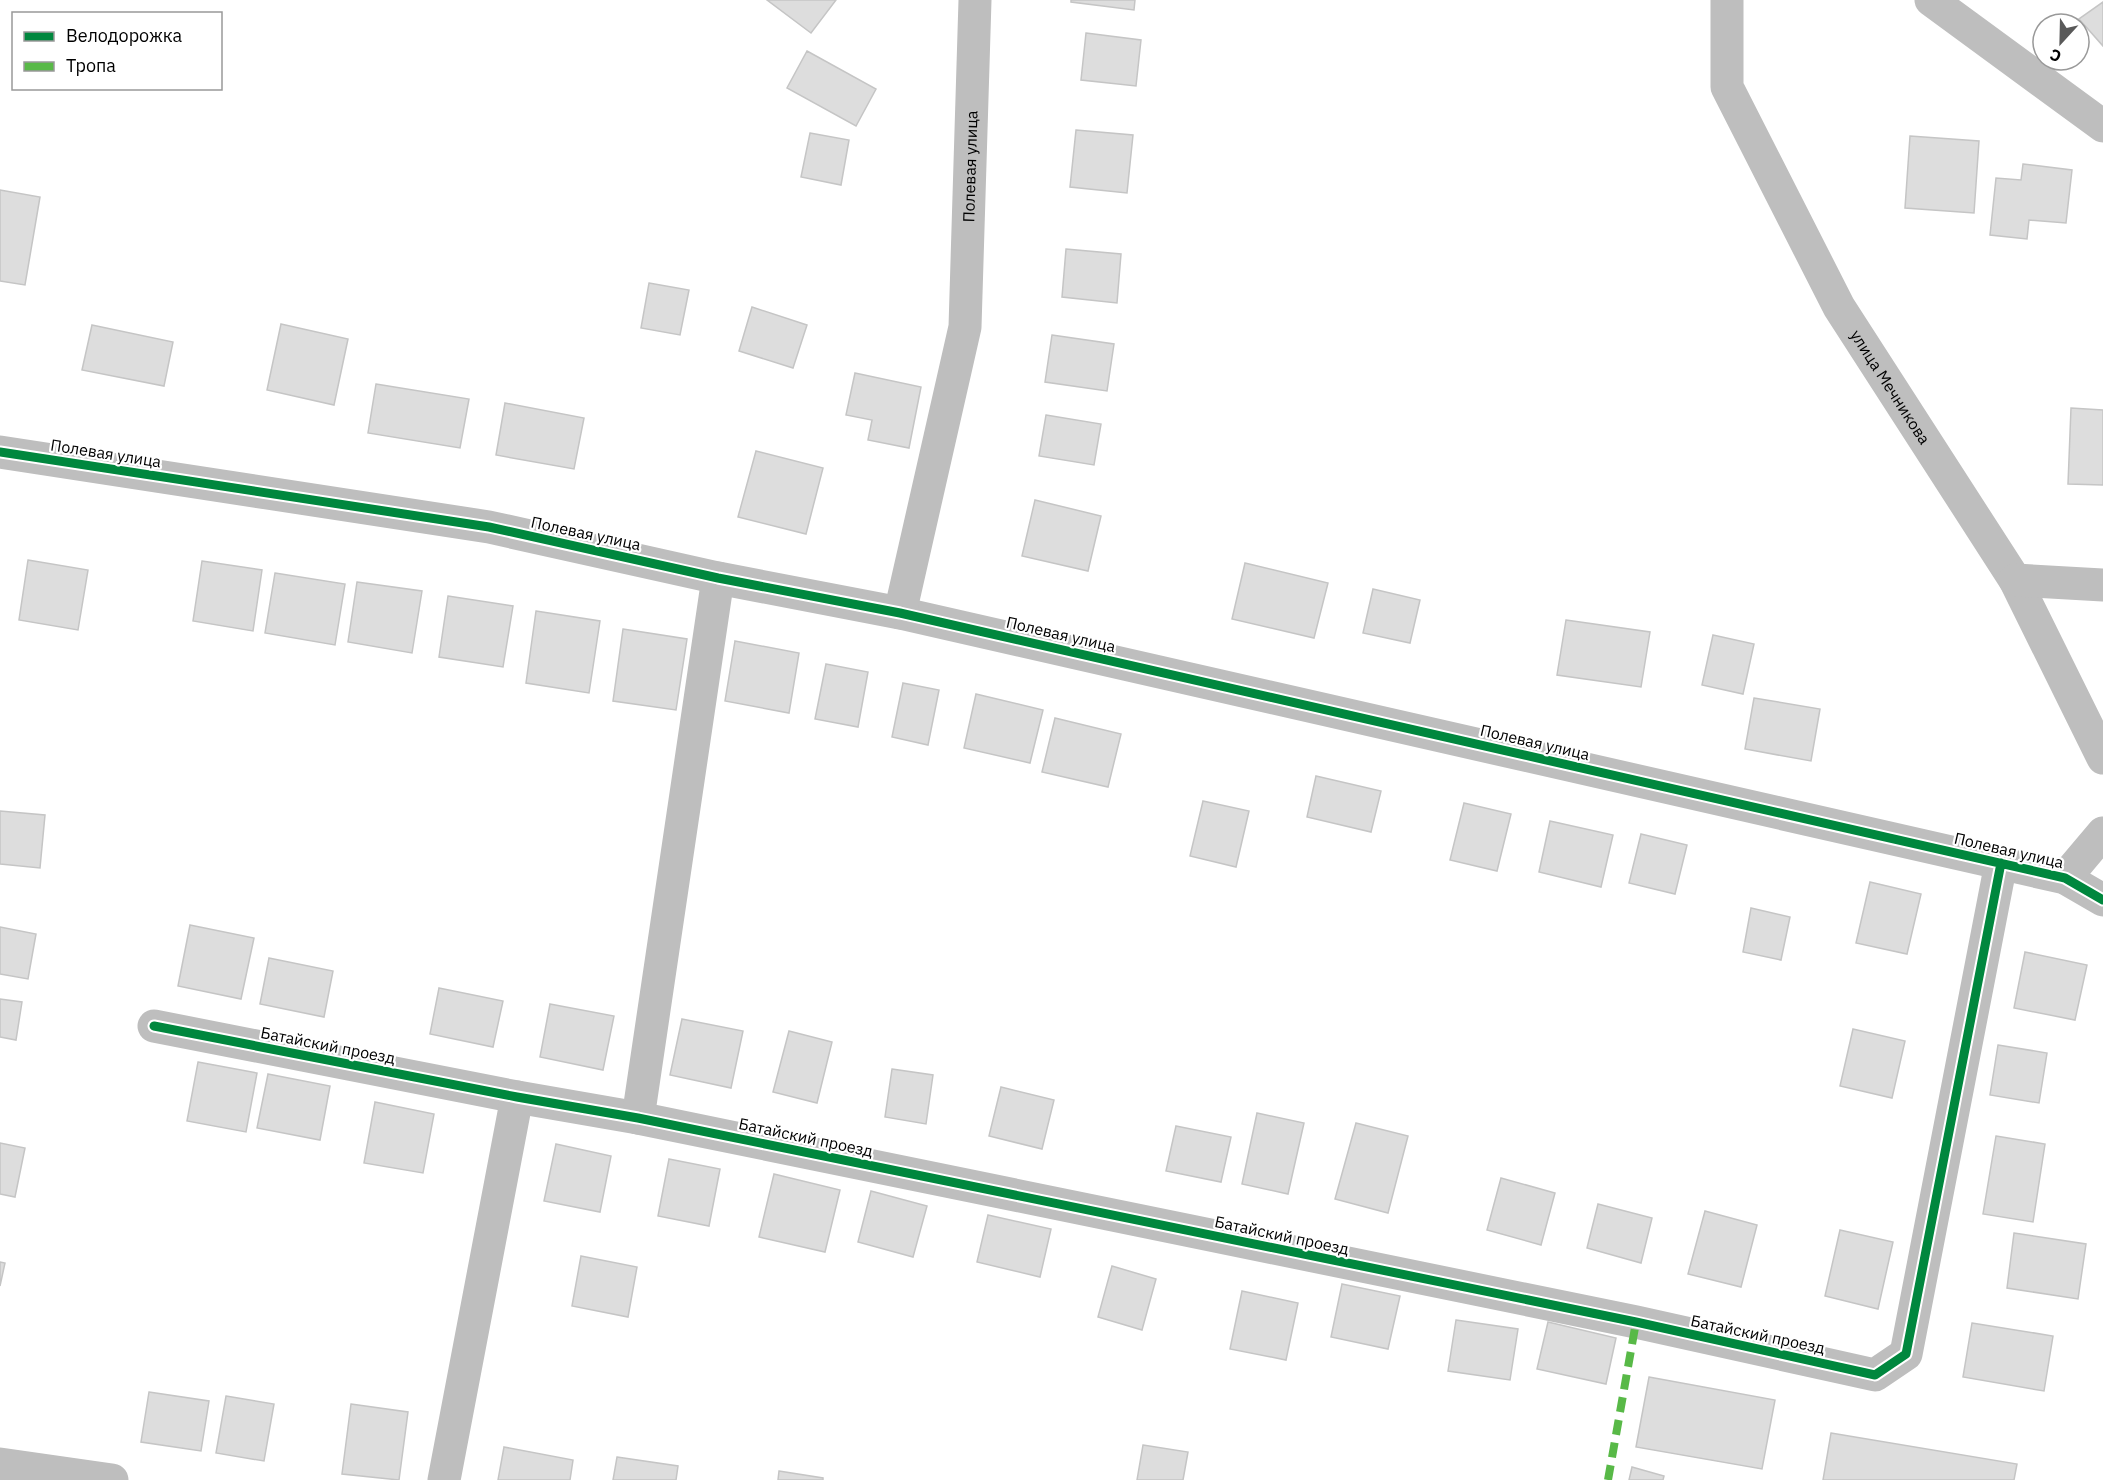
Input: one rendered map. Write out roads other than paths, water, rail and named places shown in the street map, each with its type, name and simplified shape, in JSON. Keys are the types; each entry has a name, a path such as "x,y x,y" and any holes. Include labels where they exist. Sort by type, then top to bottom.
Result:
{"street":[{"name":"Полевая улица","path":"900,613 965,327 975,0"},
{"name":"улица Мечникова","path":"1727,0 1727,87 1839,307 2015,580 2103,758"},
{"path":"1931,0 2103,126"},
{"name":"Полевая улица","path":"0,452 489,527 718,578 900,613 2066,878 2103,900"},
{"path":"638,1118 718,578"},
{"path":"2015,580 2103,585"},
{"path":"2066,878 2103,833"},
{"name":"Батайский проезд","path":"154,1026 517,1097 638,1118 1636,1322 1875,1375 1906,1354 2001,863"},
{"path":"444,1480 517,1097"},
{"path":"0,1464 112,1480"}]}
